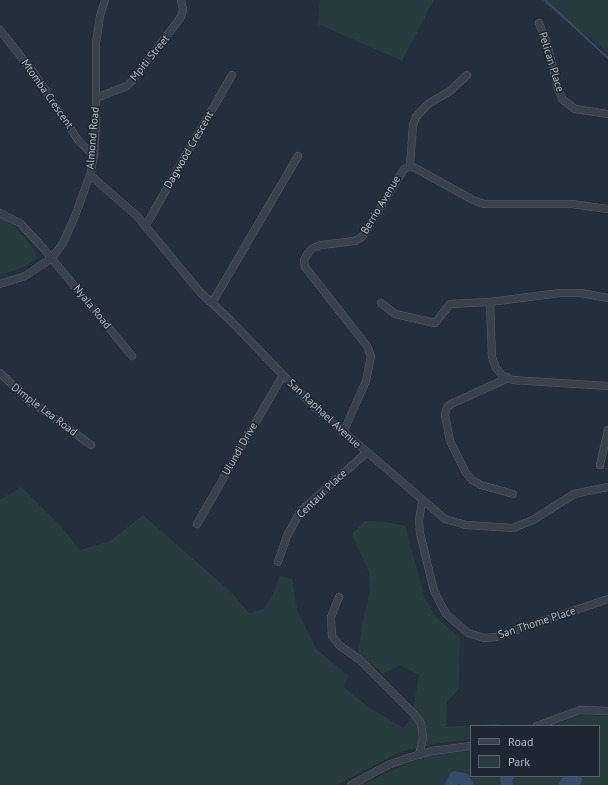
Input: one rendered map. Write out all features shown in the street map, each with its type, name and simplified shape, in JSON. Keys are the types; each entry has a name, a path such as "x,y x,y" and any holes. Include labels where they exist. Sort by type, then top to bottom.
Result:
{"street":[{"name":"Almond Road","path":"0,284 25,276 52,258 62,243 75,216 90,175 94,156 96,43 100,16 106,0"},
{"name":"Mpiti Street","path":"96,98 127,86 132,81 181,17 183,10 181,0"},
{"name":"Pelican Place","path":"539,23 547,42 558,89 563,100 575,109 608,114"},
{"name":"Mtomba Crescent","path":"0,30 34,73 78,140 94,156"},
{"path":"410,166 413,125 416,117 428,104 450,91 467,75"},
{"name":"Dagwood Crescent","path":"146,225 232,76"},
{"path":"212,303 298,156"},
{"name":"Berrio Avenue","path":"343,433 366,381 371,356 367,346 305,267 304,260 308,253 321,245 355,241 363,236 401,172 410,166 484,204 572,204 608,209"},
{"name":"San Raphael Avenue","path":"90,175 121,200 146,225 200,292 311,404 438,515 455,523 466,526 513,528 533,520 574,494 608,487"},
{"name":"Nyala Road","path":"0,213 20,223 52,258 132,356"},
{"path":"381,303 395,314 435,323 450,304 490,302 560,293 581,293 608,298"},
{"path":"490,302 492,357 496,368 502,376 532,382 608,386"},
{"name":"Dimple Lea Road","path":"0,373 25,397 91,445"},
{"name":"Ulundi Drive","path":"197,524 283,375"},
{"path":"508,378 451,404 447,407 445,415 450,441 466,473 472,480 481,485 513,494"},
{"path":"600,465 608,430"},
{"name":"Centaur Place","path":"278,562 287,536 300,512 366,453"},
{"name":"San Thome Place","path":"422,502 419,520 420,533 434,591 446,614 468,633 484,638 496,636 608,599"},
{"path":"338,596 331,617 332,636 339,645 360,660 414,714 421,723 424,738 419,755"},
{"path":"541,725 580,710 608,711"},
{"path":"351,785 388,765 443,749 470,746"}],"green space":[{"path":"320,0 434,0 402,61 318,24"},
{"path":"540,0 608,0 608,52"},
{"path":"0,217 10,221 29,243 35,253 36,258 24,267 0,275"},
{"path":"21,487 61,526 80,550 110,541 143,515 231,592 249,613 264,609 276,588 279,576 292,579 297,610 317,650 348,675 344,687 367,706 403,728 411,718 419,675 400,665 383,674 358,653 362,624 370,592 369,572 352,534 365,521 386,522 405,526 425,598 436,617 460,638 459,689 447,702 446,727 470,726 470,739 427,745 400,752 337,785 0,785 0,500"},
{"path":"582,715 608,716 608,785 360,785 413,761 437,754 470,751 470,777 600,777 600,725 556,725"},
{"path":"496,724 500,725 479,725"}],"waterway":[{"path":"545,0 608,58"},
{"path":"451,785 455,777 464,779 468,785"},
{"path":"507,777 507,785"},
{"path":"565,785 567,781 576,780 574,777"}]}
